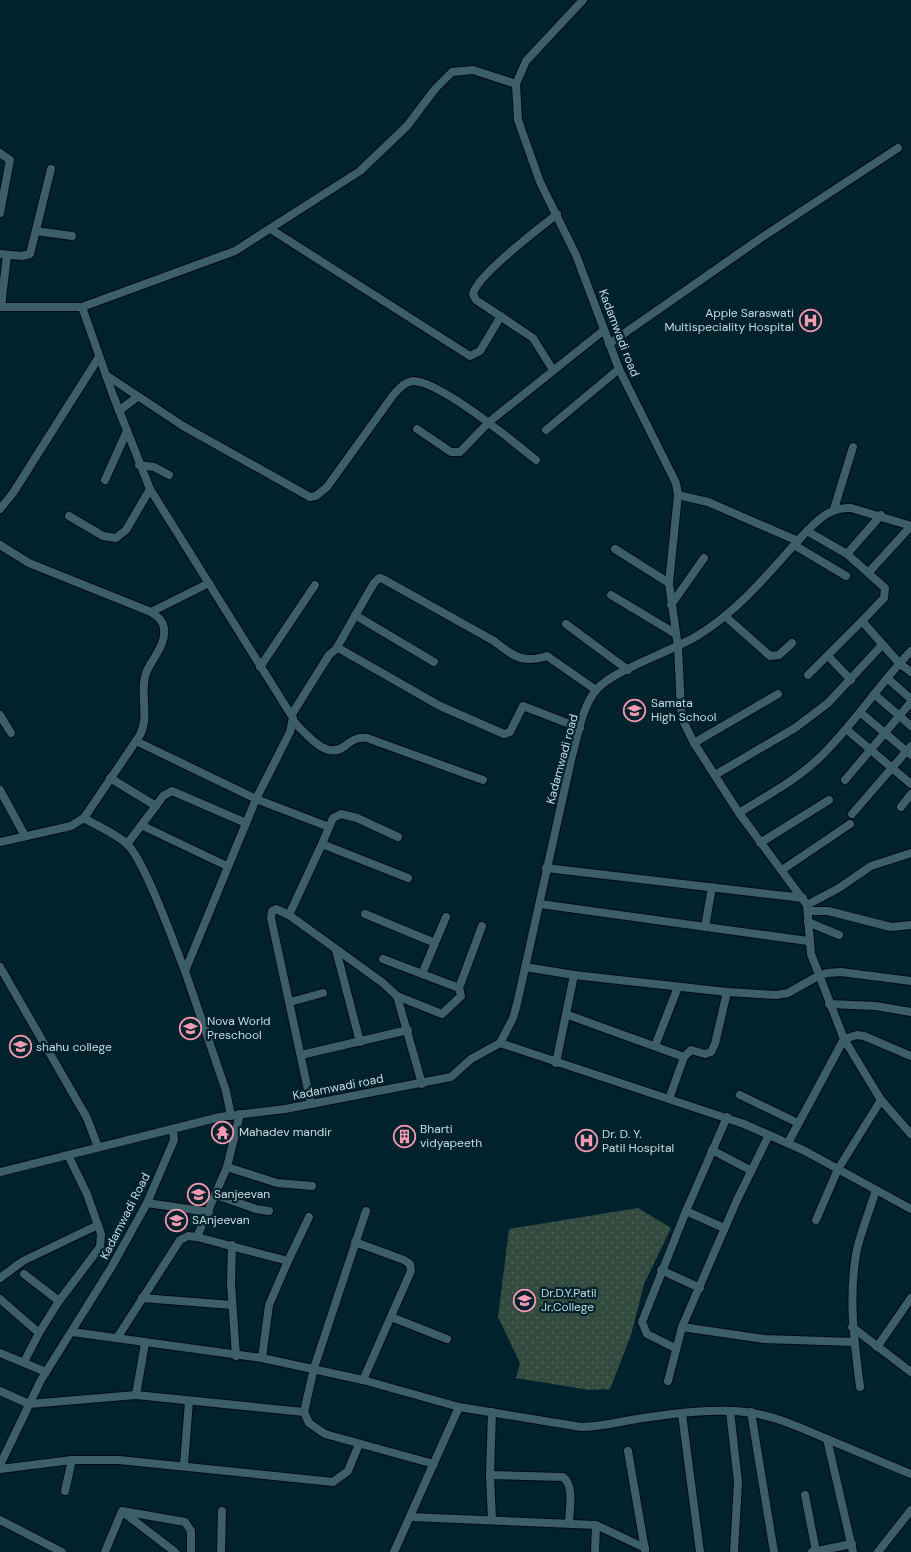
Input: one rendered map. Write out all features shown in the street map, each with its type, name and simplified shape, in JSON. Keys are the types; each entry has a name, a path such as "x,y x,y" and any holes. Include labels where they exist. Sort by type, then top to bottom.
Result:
{"street":[{"name":"Kadamwadi road","path":"583,0 526,61 516,84 518,120 540,182 576,255 619,370 676,483 678,495 669,583 678,647 681,709 684,723 694,743 739,813 806,905"},
{"path":"51,169 30,254 22,256 4,254 1,307 82,307 236,252 360,171 407,126 435,90 452,72 473,70 516,84"},
{"path":"609,344 761,238 898,148"},
{"path":"0,153 10,160 0,213"},
{"path":"553,370 533,338 476,300 473,291 495,266 557,214"},
{"path":"272,230 470,356 475,355 485,345 501,316"},
{"path":"36,231 72,236"},
{"path":"82,307 98,357 150,489 293,718 322,748 329,751 341,749 355,739 367,738 483,780"},
{"path":"417,429 457,453 489,422 604,330"},
{"path":"0,509 13,492 98,357"},
{"path":"546,430 619,370"},
{"path":"106,375 137,397 224,450 310,497 316,496 327,487 394,394 402,385 410,381 428,384 489,422 536,460"},
{"path":"119,411 137,397"},
{"path":"105,480 126,431"},
{"path":"184,971 227,866 293,718 329,655 336,649 378,578 383,579 494,641 509,653 524,660 547,656 596,690 604,682 678,647 725,616 753,591 796,543 834,509 853,447"},
{"path":"139,465 154,467 169,475"},
{"path":"69,516 103,536 116,538 126,530 150,489"},
{"path":"678,495 722,507 796,543 846,576"},
{"path":"834,509 852,508 881,515 911,526 869,572"},
{"path":"847,554 881,515"},
{"path":"808,531 847,554 869,572 886,592 881,602 808,675"},
{"path":"0,545 29,563 151,612 163,624 164,638 146,674 144,686 145,726 84,818 71,826 0,842"},
{"path":"615,549 669,583"},
{"path":"671,605 704,558"},
{"path":"151,612 210,583"},
{"path":"260,667 315,585"},
{"path":"611,595 676,634"},
{"path":"355,615 434,662"},
{"path":"725,616 746,637 770,656 779,655 792,643"},
{"path":"862,621 899,663 911,672"},
{"path":"566,624 628,670"},
{"path":"715,775 795,728 828,702 851,680 882,645"},
{"path":"336,649 343,650 440,706 504,734 510,732 523,706 580,728"},
{"path":"739,813 803,772 861,713 874,694 911,650"},
{"path":"828,656 851,680"},
{"path":"846,780 911,700 887,678"},
{"name":"Kadamwadi road","path":"174,1130 240,1114 311,1104 451,1077 471,1058 500,1043 513,1018 540,904 546,868 580,728 596,690"},
{"path":"694,743 778,694"},
{"path":"874,694 911,726"},
{"path":"852,814 909,751 861,713"},
{"path":"0,715 11,733"},
{"path":"846,729 911,784"},
{"path":"136,741 256,799 329,828"},
{"path":"110,778 156,806"},
{"path":"0,790 25,836"},
{"path":"127,844 163,796 172,791 246,823"},
{"path":"901,807 911,794"},
{"path":"760,843 829,800"},
{"path":"289,915 333,818 341,814 357,818 398,837"},
{"path":"84,818 127,844 143,871 184,971 226,1091 231,1116"},
{"path":"782,870 850,824"},
{"path":"142,826 227,866"},
{"path":"322,844 408,878"},
{"path":"806,905 839,888 866,869 911,853"},
{"path":"546,868 712,887 806,905 892,927 911,925"},
{"path":"705,927 712,887"},
{"path":"540,904 808,941"},
{"path":"806,905 808,941 818,976 844,1039 881,1100 911,1134"},
{"path":"311,1104 270,914 276,909 289,915 384,983 397,996 442,1014 461,996 459,988 482,926"},
{"path":"365,914 435,943"},
{"path":"422,974 446,918"},
{"path":"808,922 840,935"},
{"path":"336,950 360,1042"},
{"path":"383,959 459,988"},
{"path":"525,967 574,975 678,987 776,995 788,993 818,976 841,972 911,981"},
{"path":"0,968 87,1118 98,1147"},
{"path":"556,1063 568,1015 574,975"},
{"path":"655,1046 678,987"},
{"path":"669,1099 684,1057 691,1050 704,1054 711,1052 726,992"},
{"path":"290,1002 323,993"},
{"path":"397,996 422,1084"},
{"path":"829,1004 876,1006 911,1012"},
{"path":"568,1015 684,1057"},
{"path":"301,1055 408,1030"},
{"path":"788,1143 844,1039 857,1035 864,1036 911,1056"},
{"path":"500,1043 556,1063 727,1117 788,1143 911,1209"},
{"path":"740,1095 798,1123"},
{"path":"816,1220 838,1169 881,1100"},
{"path":"197,1236 227,1167 240,1114"},
{"path":"675,1348 652,1337 643,1328 644,1314 727,1117"},
{"path":"0,1172 174,1130"},
{"name":"Kadamwadi Road","path":"0,1465 46,1372 72,1332 147,1203 174,1140 174,1130"},
{"path":"668,1381 675,1348 682,1327 724,1228 768,1135"},
{"path":"712,1150 750,1170"},
{"path":"24,1362 59,1301 98,1252 101,1234 87,1194 68,1155"},
{"path":"227,1167 276,1183 312,1186"},
{"path":"860,1387 852,1327 853,1281 858,1248 876,1190"},
{"path":"216,1195 256,1209 270,1211"},
{"path":"147,1203 209,1212"},
{"path":"366,1211 314,1368 304,1412 309,1423 316,1430 359,1444 434,1464"},
{"path":"686,1211 724,1228"},
{"path":"262,1358 269,1305 309,1217"},
{"path":"0,1278 23,1261 98,1225"},
{"path":"117,1338 180,1240 188,1236 197,1236 288,1261"},
{"path":"355,1242 410,1264 411,1272 363,1380"},
{"path":"232,1245 232,1305 236,1356"},
{"path":"661,1270 700,1288"},
{"path":"24,1274 59,1301"},
{"path":"142,1298 232,1305"},
{"path":"877,1346 911,1298"},
{"path":"0,1299 39,1334"},
{"path":"391,1318 447,1339"},
{"path":"682,1327 764,1339 854,1342"},
{"path":"852,1327 911,1372"},
{"path":"72,1332 236,1356 262,1358 363,1380 459,1407 581,1427 600,1427 638,1419 682,1414 730,1411 751,1412 795,1425 911,1474"},
{"path":"136,1395 144,1343"},
{"path":"0,1353 46,1372"},
{"path":"0,1391 29,1404 136,1395 304,1412"},
{"path":"184,1465 189,1401"},
{"path":"394,1552 459,1407"},
{"path":"730,1411 738,1482 734,1552"},
{"path":"492,1412 490,1475 492,1520"},
{"path":"751,1412 774,1552"},
{"path":"682,1414 700,1552"},
{"path":"804,1496 814,1552 852,1548 827,1440"},
{"path":"0,1469 72,1460 119,1460 184,1465 333,1482 348,1471 359,1444"},
{"path":"628,1451 645,1550"},
{"path":"65,1490 72,1460"},
{"path":"490,1475 563,1477 568,1480 570,1490 569,1524"},
{"path":"878,1552 911,1510"},
{"path":"105,1552 122,1511"},
{"path":"122,1511 175,1552"},
{"path":"122,1511 185,1522 191,1531 191,1552"},
{"path":"221,1552 222,1511"},
{"path":"411,1517 596,1525 645,1550"},
{"path":"0,1520 62,1552"},
{"path":"595,1552 596,1525"}],"green space":[{"name":"Dr.D.Y.Patil Jr.College","path":"638,1208 671,1228 644,1284 631,1335 610,1389 589,1390 516,1378 520,1363 498,1317 509,1229"}],"place":[{"name":"Apple Saraswati Multispeciality Hospital","path":"810,320"},
{"name":"Samata High School","path":"635,710"},
{"name":"Nova World Preschool","path":"191,1028"},
{"name":"shahu college","path":"20,1047"},
{"name":"Mahadev mandir","path":"223,1132"},
{"name":"Bharti vidyapeeth","path":"404,1136"},
{"name":"Dr. D. Y. Patil Hospital","path":"586,1141"},
{"name":"Sanjeevan","path":"198,1194"},
{"name":"SAnjeevan","path":"176,1220"},
{"name":"Dr.D.Y.Patil Jr.College","path":"525,1300"}]}
